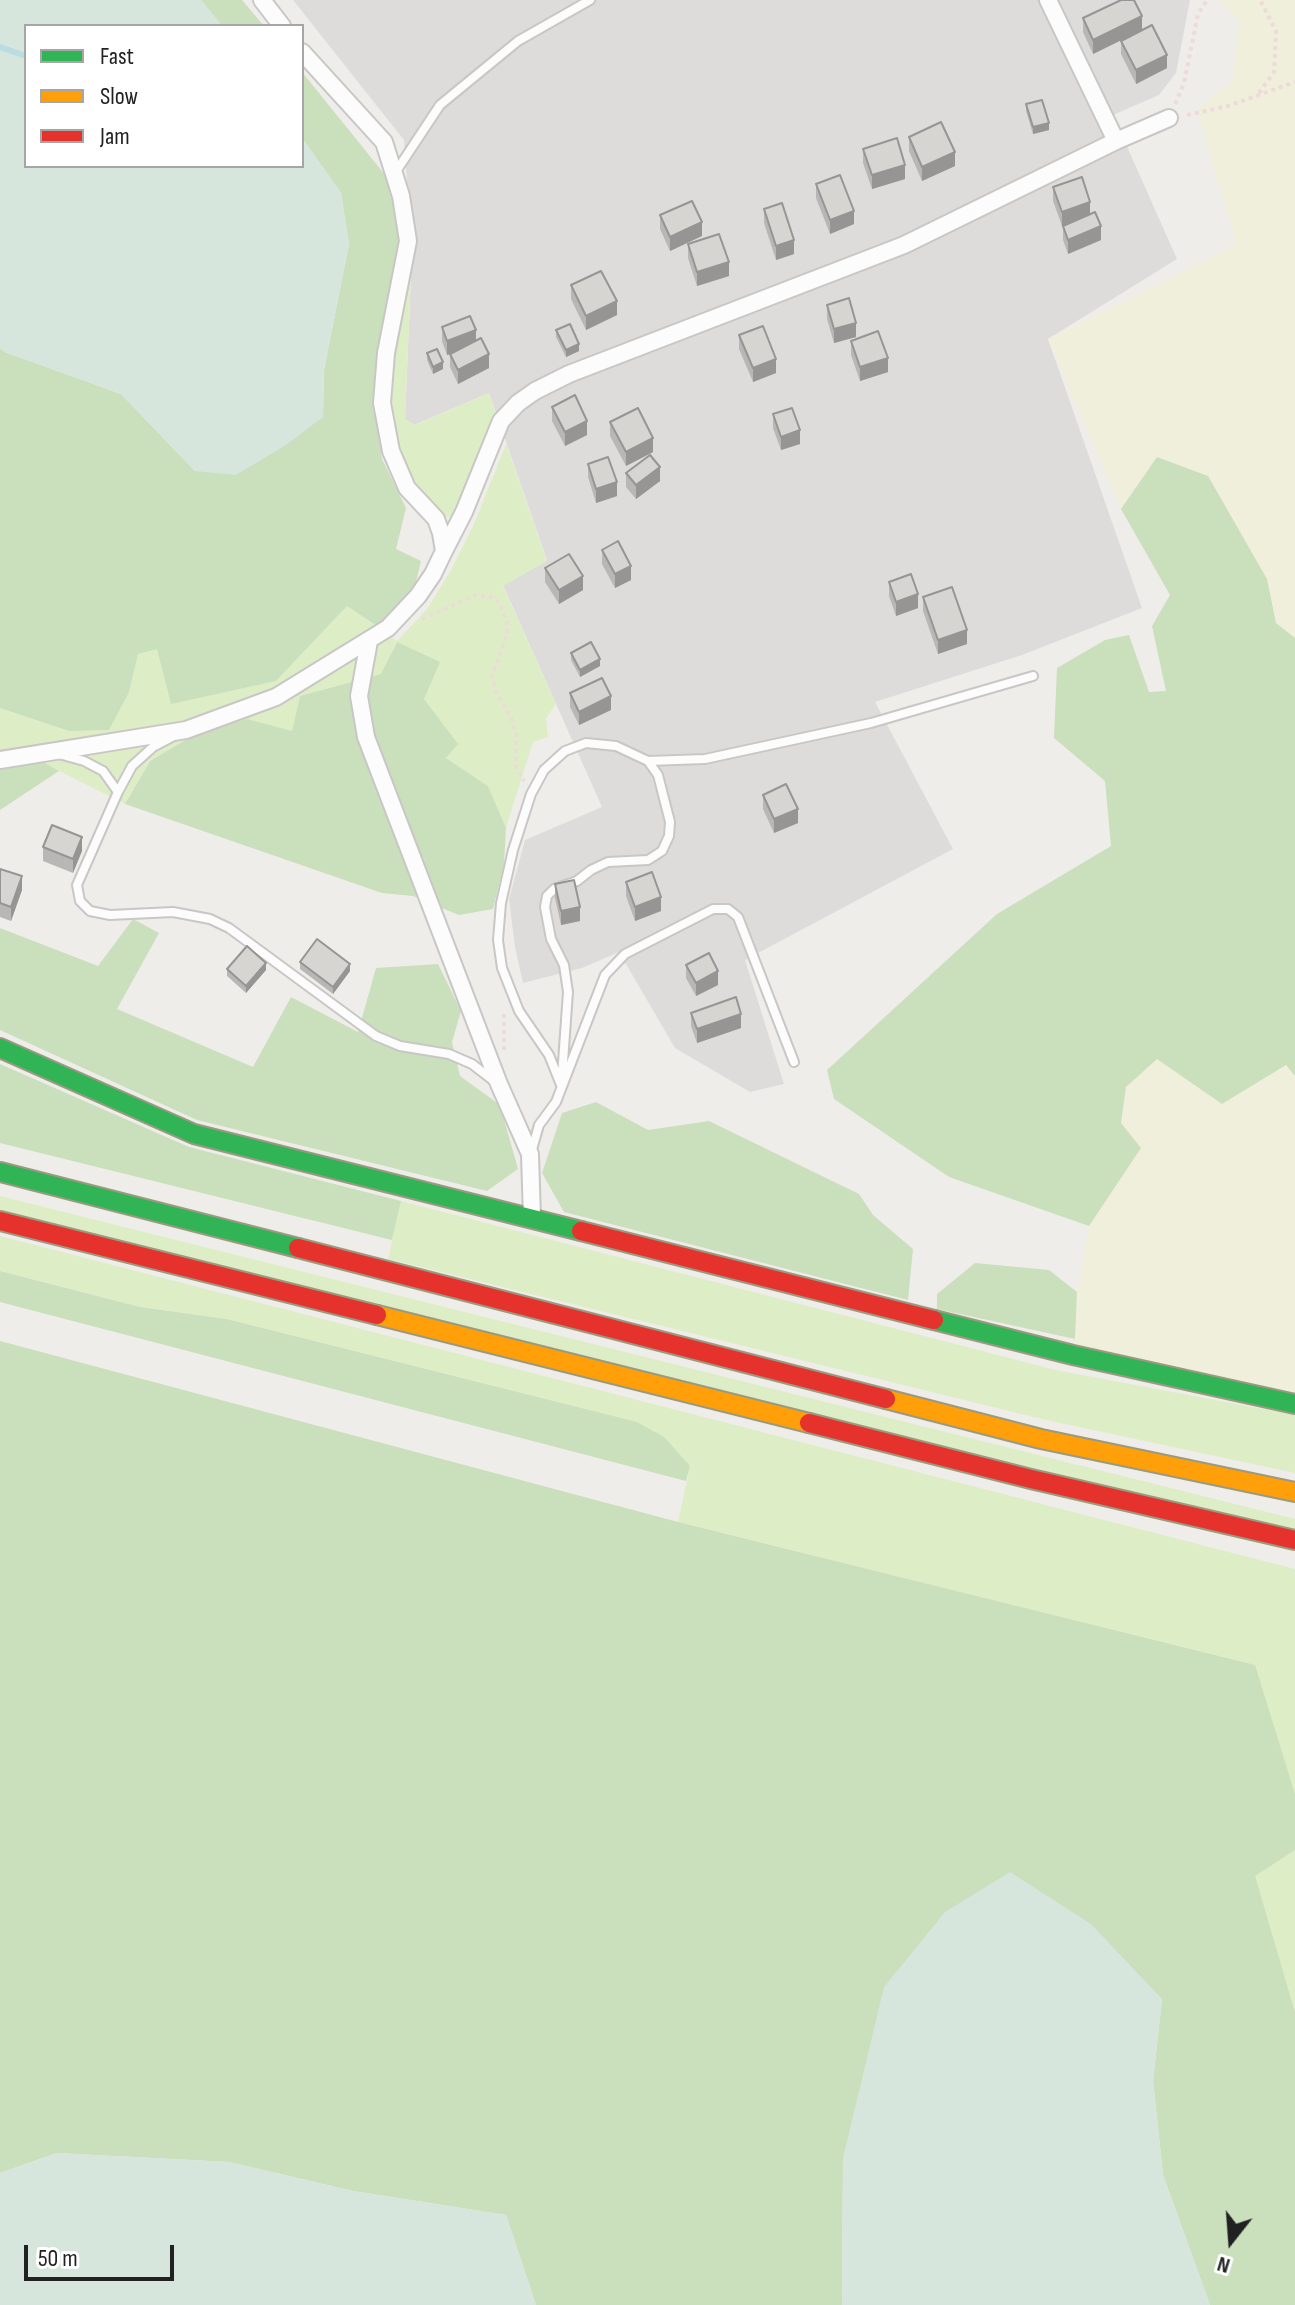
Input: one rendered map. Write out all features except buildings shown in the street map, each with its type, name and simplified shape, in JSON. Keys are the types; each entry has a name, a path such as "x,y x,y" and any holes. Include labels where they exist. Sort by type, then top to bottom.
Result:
{"main road":[{"path":"0,1048 194,1134 1073,1355 1295,1404"},
{"path":"0,1172 1025,1436 1295,1492"},
{"path":"0,1221 1031,1479 1295,1540"}],"street":[{"path":"262,0 280,24"},
{"path":"1048,0 1116,141"},
{"path":"304,54 384,142 401,196 408,241 386,353 382,403 391,451 407,488 436,519 444,551"},
{"path":"0,760 186,730 276,697 388,628 418,596 433,574 464,512 501,421 535,391 569,374 904,245 1169,118"},
{"path":"369,641 359,696 366,737 499,1084 530,1154 532,1218"}],"lane":[{"path":"394,174 440,105 518,41 590,0"},
{"path":"561,1085 549,1055 519,1011 502,968 498,940 501,903 510,863 531,794 544,770 554,760 565,751 586,743 616,746 648,761 705,759 871,723 1033,676"},
{"path":"186,730 153,747 132,766 77,885 80,901 90,911 110,915 173,912 210,919 229,928 376,1036 400,1046 449,1054 472,1064 499,1084"},
{"path":"50,752 84,761 103,771 118,792"},
{"path":"561,1085 568,992 564,965 551,939 545,907 547,896 554,889 577,881 608,862 648,860 662,851 669,836 670,822 658,775 648,761"},
{"path":"530,1154 539,1125 556,1102 605,975 625,954 713,909 728,909 738,917 794,1062"}],"path":[{"path":"1169,118 1184,83 1198,14 1207,0"},
{"path":"1258,95 1274,72 1276,31 1260,0"},
{"path":"1169,118 1228,106 1295,82"},
{"path":"420,619 476,595 488,596 499,602 507,622 507,634 492,676 495,690 516,733 516,766 531,794"},
{"path":"499,1084 506,1042 504,1012"}],"shaded area":[{"path":"0,0 201,0 220,24 24,24 24,168 304,168 304,141 341,193 349,244 324,370 323,417 286,445 236,475 195,471 121,394 0,348"},
{"path":"293,0 1190,0 1176,73 1159,95 1113,115 1177,259 1048,339 1142,608 1022,655 875,702 953,849 745,960 784,1084 750,1092 675,1048 619,952 582,968 523,983 509,899 525,840 602,807 503,585 547,560 489,393 414,425 405,419 412,252 404,140"},
{"path":"1010,1872 1091,1924 1162,1999 1153,2081 1163,2175 1210,2305 842,2305 843,2158 884,1987 945,1912"},
{"path":"57,2153 229,2162 353,2191 506,2215 536,2305 0,2305 0,2173"}],"green space":[{"path":"201,0 242,0 262,24 220,24"},
{"path":"1220,0 1295,0 1295,638 1276,623 1267,579 1157,457 1121,509 1048,339 1236,245 1197,109 1233,80 1239,22"},
{"path":"304,74 390,181 402,239 376,404 382,459 406,508 396,549 421,561 414,590 378,627 347,606 276,681 171,704 157,649 138,654 129,692 109,730 69,731 0,708 0,348 121,394 195,471 323,417 324,370 349,244 341,193 304,141"},
{"path":"412,252 405,419 415,425 489,393 497,417 454,516 440,514 410,476 397,446 387,403 392,355"},
{"path":"506,444 547,561 503,586 556,704 546,718 548,737 533,742 506,828 488,786 446,758 457,744 424,699 396,642 382,674 300,696 292,731 150,760 125,804 21,749 0,750 0,708 69,731 129,692 138,654 157,648 171,703 276,681 347,606 397,641 427,609 451,570 474,524"},
{"path":"1157,457 1208,476 1267,579 1276,623 1295,638 1295,1076 1286,1065 1222,1104 1157,1059 1126,1087 1121,1123 1141,1148 1089,1226 949,1177 834,1099 827,1070 997,914 1111,846 1105,781 1054,738 1057,668 1105,640 1129,635 1149,692 1166,691 1152,626 1170,595 1121,509"},
{"path":"397,642 440,662 424,699 458,744 446,758 488,786 506,828 504,864 493,909 459,915 413,896 382,893 125,804 150,761 189,738 247,719 292,731 300,696 381,674"},
{"path":"21,749 59,771 0,810 0,750"},
{"path":"133,919 159,933 117,1009 253,1067 291,997 358,1032 376,968 438,964 461,1011 452,1042 460,1076 500,1105 518,1169 487,1191 197,1120 0,1030 0,928 98,966"},
{"path":"1157,1058 1222,1104 1286,1065 1295,1076 1295,1392 1075,1347 1077,1292 1089,1226 1141,1148 1121,1123 1126,1087"},
{"path":"0,1064 189,1147 401,1201 392,1240 0,1143"},
{"path":"596,1102 648,1130 709,1121 859,1194 873,1215 913,1249 908,1300 564,1212 542,1173 562,1113"},
{"path":"0,1196 1295,1519 1295,1533 0,1211"},
{"path":"401,1201 1056,1370 1295,1415 1295,1473 1046,1420 388,1259"},
{"path":"0,1236 1295,1569 1295,1794 1254,1665 678,1522 690,1466 226,1319 140,1307 0,1271"},
{"path":"975,1263 1049,1270 1077,1292 1075,1339 937,1309 937,1294"},
{"path":"0,1271 140,1307 226,1319 637,1422 664,1437 690,1466 686,1481 0,1302"},
{"path":"0,1341 678,1522 1255,1665 1295,1794 1295,1850 1255,1876 1295,2012 1295,2305 1210,2305 1163,2175 1153,2081 1162,1999 843,2158 842,2305 536,2305 506,2215 353,2191 229,2162 57,2153 0,2173"},
{"path":"1295,1850 1295,2012 1254,1875"}],"waterway":[{"path":"0,47 24,55"}],"traffic: fast":[{"path":"0,1048 194,1134 581,1231"},
{"path":"0,1172 298,1248"},
{"path":"934,1320 1073,1355 1295,1404"}],"traffic: slow":[{"path":"377,1315 809,1423"},
{"path":"886,1399 1041,1439 1295,1492"}],"traffic: jam":[{"path":"0,1221 377,1315"},
{"path":"581,1231 934,1320"},
{"path":"298,1248 886,1399"},
{"path":"809,1423 1031,1479 1295,1540"}]}
